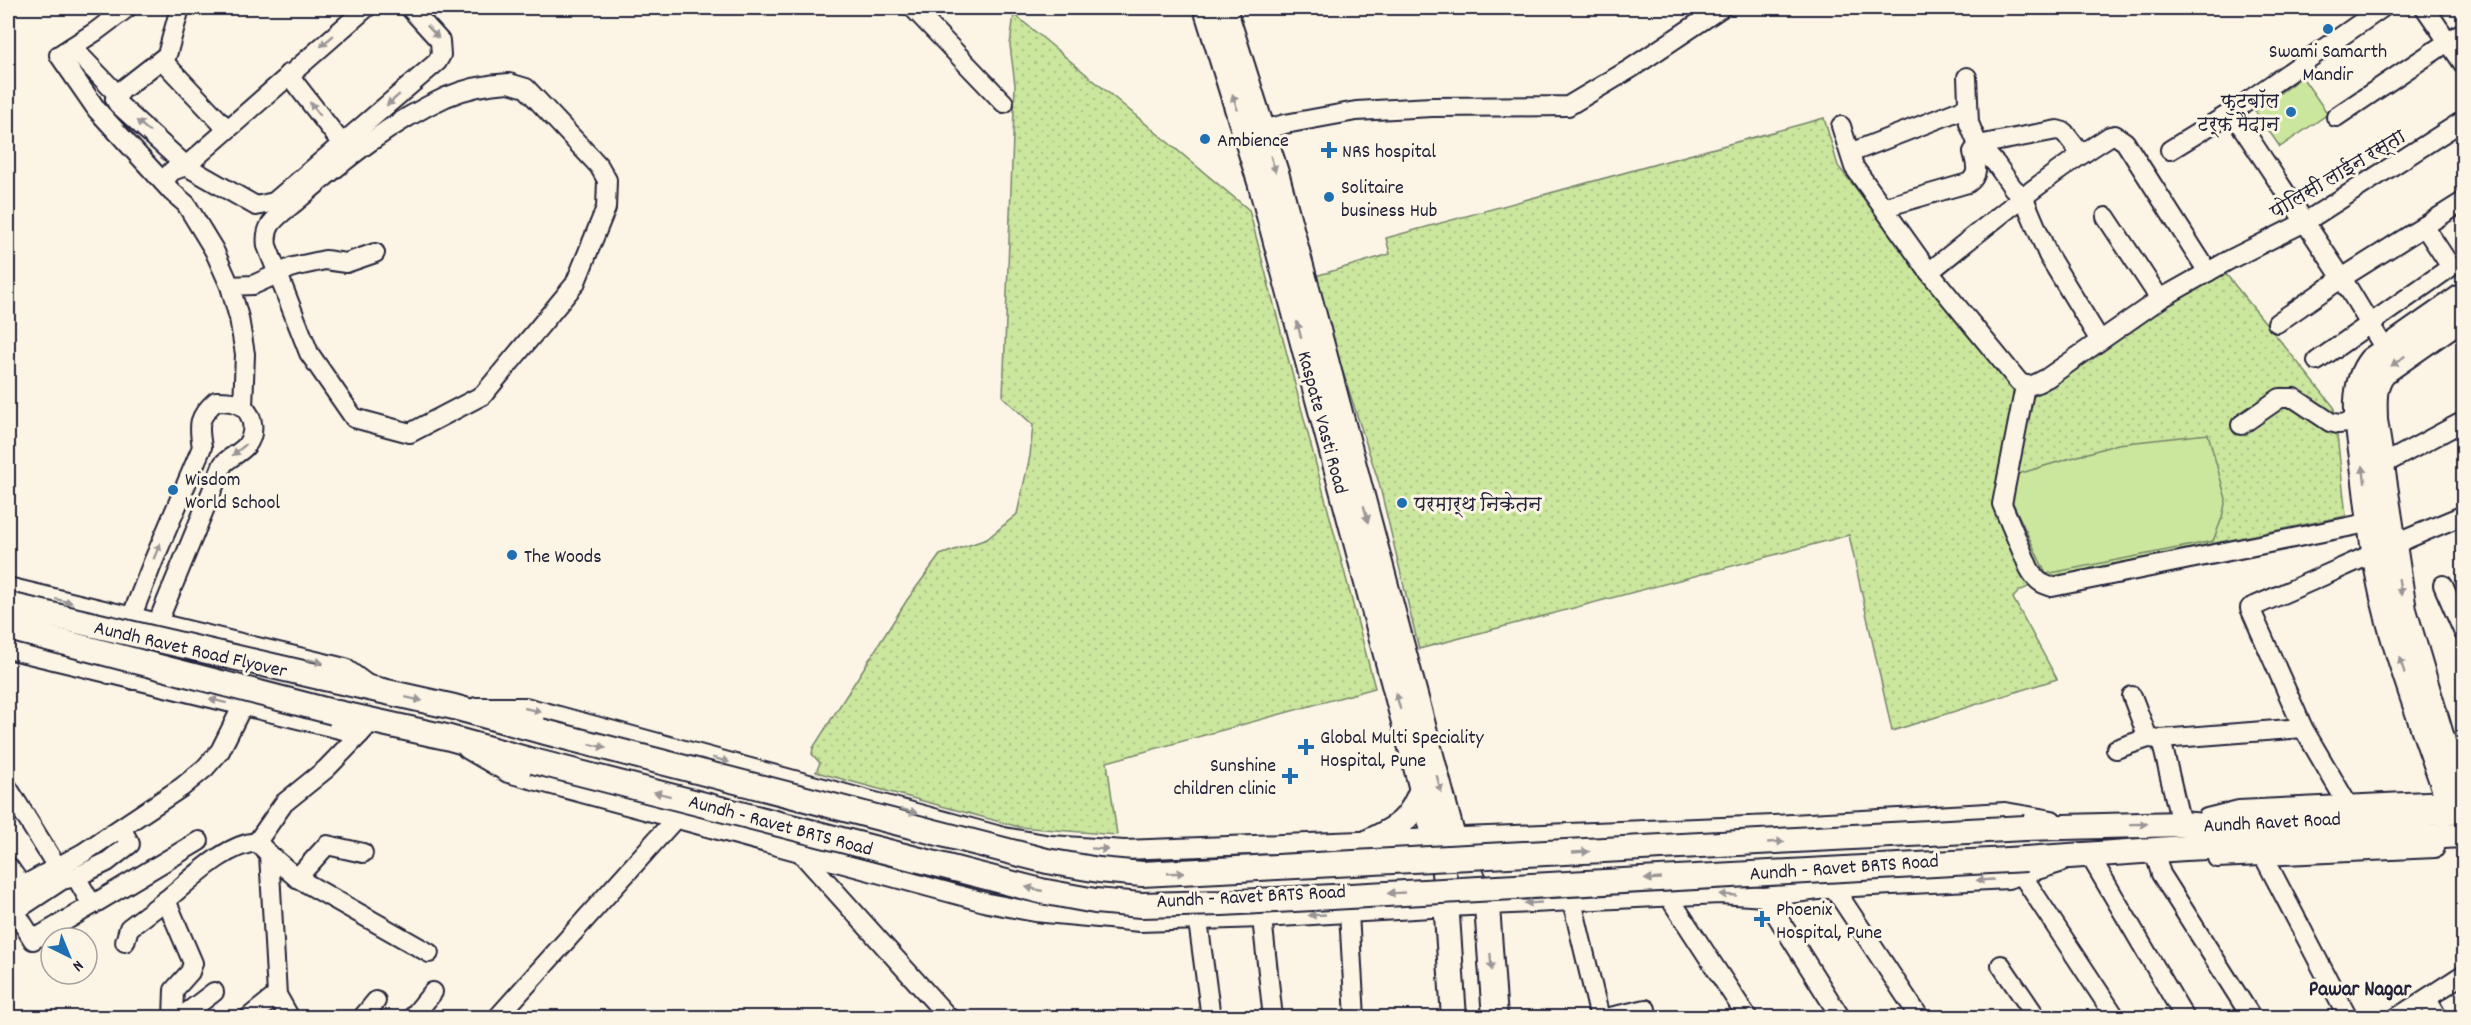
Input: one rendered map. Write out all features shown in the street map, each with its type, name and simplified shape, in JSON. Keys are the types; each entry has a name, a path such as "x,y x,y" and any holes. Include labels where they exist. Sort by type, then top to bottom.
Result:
{"main road":[{"name":"Kaspate Vasti Road","path":"1206,8 1255,133"},
{"name":"Kaspate Vasti Road","path":"1224,8 1255,133 1444,838"},
{"path":"2380,521 2382,465 2375,420 2375,391 2378,378 2463,295"},
{"path":"2457,803 2401,664 2380,521 2358,422 2358,390 2362,370 2385,349 2463,316"},
{"name":"Aundh Ravet Road Flyover","path":"8,605 375,690"},
{"name":"Kaspate Vasti Road","path":"1382,608 1422,789 1444,838"},
{"name":"Aundh Ravet Road Flyover","path":"8,628 333,712 366,728"},
{"path":"375,690 454,707"},
{"name":"Aundh Ravet Road","path":"454,707 1047,861 1099,870 1142,874 2081,825 2188,824 2457,803"},
{"path":"366,728 446,737"},
{"name":"Aundh Ravet Road","path":"446,737 1041,891 1095,901 1141,905 2024,867 2086,856 2185,848 2458,842"},
{"path":"1370,841 1395,830 1406,820 1415,807 1422,789"},
{"path":"1444,838 1487,906 1494,1017"},
{"path":"1444,838 1444,872 1454,1017"}],"street":[{"path":"66,51 127,8"},
{"path":"180,8 170,48 162,60 117,94 115,99 186,166 251,204 266,205 274,202 343,145 437,62 441,55 440,41 410,8"},
{"path":"167,187 172,171 186,166 288,74 366,8"},
{"path":"913,8 1004,103"},
{"path":"1255,133 1285,124 1356,111 1432,107 1568,106 1630,69 1721,8"},
{"path":"2170,150 2232,112 2382,8"},
{"path":"2425,8 2456,36 2463,65"},
{"path":"2336,117 2456,36"},
{"path":"66,51 117,94"},
{"path":"66,51 97,110 167,187 186,204 214,250 230,286 239,318 245,354 243,407 253,423 253,436 245,448 224,464 134,680"},
{"path":"162,60 227,129"},
{"path":"288,74 343,145"},
{"path":"1967,77 1966,108 1978,146 1996,164 2013,188 2023,196 2048,255 2099,339"},
{"path":"509,83 526,88 598,166 607,180 606,208 575,284 483,395 410,433 354,418 309,353 278,272 267,246 266,238 271,223 373,139 448,96 493,84 509,83"},
{"path":"1850,153 1966,108"},
{"path":"2232,112 2342,278 2385,349"},
{"name":"पोलिसी लाईन रस्ता","path":"2025,386 2047,378 2099,339 2160,299 2231,259 2305,222 2463,120"},
{"path":"1841,126 1854,166 1929,272 2019,382 2025,386 2002,504 2029,568 2043,585 2052,587 2380,521"},
{"path":"1885,207 1968,183 1974,179 1977,171 1973,152 1978,146 2057,130 2064,132 2081,154"},
{"path":"1929,272 2023,196 2110,136 2121,137 2208,272"},
{"path":"2277,323 2342,278 2463,201"},
{"path":"2106,218 2160,299"},
{"path":"2317,361 2451,267 2424,226"},
{"path":"230,286 253,285 278,272 325,260 346,263 375,252"},
{"path":"2241,425 2280,398 2294,398 2330,422 2338,424 2358,422"},
{"path":"109,674 202,447 199,429 203,412 216,401 229,401 243,407"},
{"path":"2382,465 2463,422"},
{"path":"2348,805 2303,728 2250,608 2463,515"},
{"path":"2443,585 2463,633"},
{"path":"8,587 345,668 375,690"},
{"path":"8,649 242,707 366,728"},
{"path":"2132,696 2155,739 2188,824 2239,810 2457,803"},
{"path":"8,866 15,892 122,828 182,787 205,768 224,744 242,707"},
{"path":"454,707 526,707 1005,837 1051,845 1124,850 1774,825 2005,812 2081,825"},
{"path":"290,1017 277,995 263,848 284,803 326,769 366,728"},
{"path":"2116,750 2155,739 2303,728"},
{"name":"Aundh - Ravet BRTS Road","path":"446,737 508,773 988,903 1035,912 1140,922 1262,918 1720,894 1765,897 1834,888 2008,879 2024,867"},
{"path":"8,792 57,867"},
{"path":"497,1017 675,819"},
{"path":"122,828 130,844 107,862 76,877 62,880 15,911 33,940 199,841"},
{"path":"2185,848 2201,855 2218,858 2264,857 2458,842"},
{"path":"126,942 129,928 214,860 248,843 263,848 297,878 429,953"},
{"path":"297,878 327,845 363,853"},
{"path":"2154,850 2161,874 2252,1017"},
{"path":"800,852 949,1017"},
{"path":"2086,856 2185,1017"},
{"path":"2264,857 2348,1017"},
{"path":"2024,867 2116,1017"},
{"path":"76,877 92,905"},
{"path":"1834,888 1920,1017"},
{"path":"1669,897 1748,1017"},
{"path":"1765,897 1841,1017"},
{"path":"166,900 193,963 190,972 174,990 173,1017"},
{"path":"1572,902 1602,1017 1646,1008"},
{"path":"1349,913 1355,1017"},
{"path":"1262,918 1273,1017"},
{"path":"1198,921 1210,1017"},
{"path":"2001,966 2037,1017"},
{"path":"2396,1017 2463,974"},
{"path":"180,1017 214,992"},
{"path":"412,1017 433,992"},
{"path":"248,1017 277,995"},
{"path":"2427,999 2438,1017"},
{"path":"362,1017 376,1001"}],"green space":[{"path":"1014,14 1249,210 1375,688 1107,762 1117,835 1019,827 816,772 820,763 812,754 813,748 907,600 940,555 987,539 1017,514 1030,456 1033,425 1003,397 1015,85 1010,45"},
{"name":"फुटबॉल टर्फ मैदान","path":"2302,77 2328,114 2280,147 2255,111"},
{"path":"1824,118 1838,166 1986,352 2032,398 2154,314 2225,273 2334,407 2346,516 2051,577 2019,591 2013,598 2057,679 1892,731 1849,535 1419,649 1379,483 1312,277 1390,254 1386,238"},
{"path":"2208,434 2226,499 2213,541 2046,574 2011,499 2018,474 2118,444"}],"place":[{"name":"Swami Samarth Mandir","path":"2328,29"},
{"name":"फुटबॉल टर्फ मैदान","path":"2291,112"},
{"name":"Ambience","path":"1205,139"},
{"name":"NRS hospital","path":"1329,150"},
{"name":"Solitaire business Hub","path":"1329,197"},
{"name":"Wisdom World School","path":"173,490"},
{"name":"परमार्थ निकेतन","path":"1402,503"},
{"name":"The Woods","path":"512,555"},
{"name":"Global Multi Speciality Hospital, Pune","path":"1306,747"},
{"name":"Sunshine children clinic","path":"1290,776"},
{"name":"Phoenix Hospital, Pune","path":"1762,919"}],"district":[{"name":"Pawar Nagar","path":"2360,988"}]}
